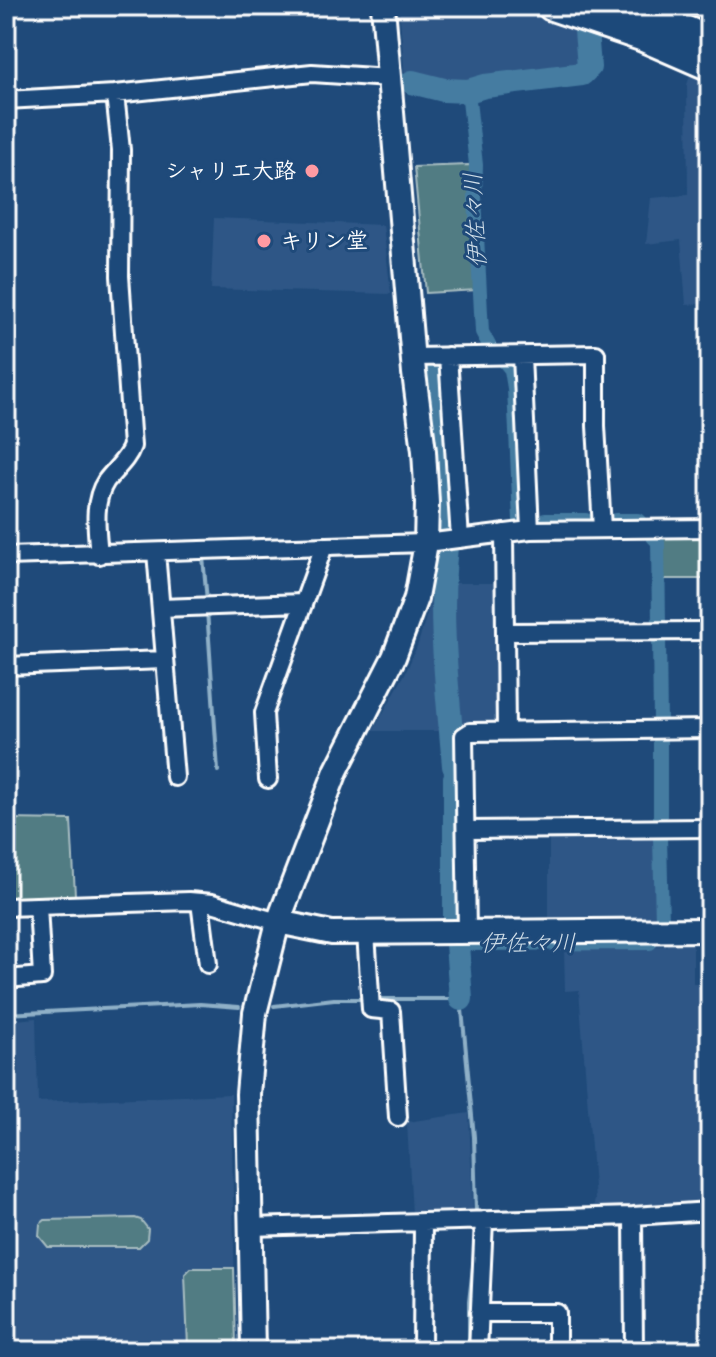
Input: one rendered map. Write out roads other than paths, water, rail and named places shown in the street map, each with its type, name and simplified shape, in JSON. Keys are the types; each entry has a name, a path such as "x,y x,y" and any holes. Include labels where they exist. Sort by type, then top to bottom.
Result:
{"highway":[{"path":"629,6 710,41"},
{"path":"574,13 641,36 710,66"}],"street":[{"path":"253,1351 248,1094 251,1042 258,998 278,922 336,771 394,657 416,598 426,543 424,451 383,6"},
{"path":"6,100 115,94 312,73 389,78"},
{"path":"99,555 97,524 102,487 124,461 132,446 120,276 121,150 115,94"},
{"path":"414,357 596,354 596,426 602,529"},
{"path":"448,356 460,539"},
{"path":"522,356 530,530"},
{"path":"6,556 426,543 530,530 710,528"},
{"path":"504,533 506,731"},
{"path":"268,779 264,713 324,546"},
{"path":"156,552 175,777"},
{"path":"161,608 303,603"},
{"path":"505,632 710,631"},
{"path":"6,666 164,660"},
{"path":"467,933 468,830 464,736 470,732 710,729"},
{"path":"468,830 710,828"},
{"path":"200,902 208,964"},
{"path":"6,907 200,902 332,933 710,930"},
{"path":"6,979 42,976 38,906"},
{"path":"366,933 370,1001 391,1011 398,1117"},
{"path":"250,1227 709,1211 710,1231"},
{"path":"633,1216 634,1351"},
{"path":"478,1351 484,1220"},
{"path":"422,1351 423,1222"},
{"path":"479,1313 557,1313 557,1351"}],"waterway":[{"name":"伊佐々川","path":"412,82 444,90 468,91 485,86 582,74 589,67 584,6"},
{"name":"伊佐々川","path":"468,91 476,165 482,332 490,347"},
{"name":"伊佐々川","path":"503,360 511,370 514,388 520,520"},
{"name":"伊佐々川","path":"432,361 445,532"},
{"name":"伊佐々川","path":"545,520 586,520"},
{"name":"伊佐々川","path":"616,520 638,520 641,523"},
{"name":"伊佐々川","path":"653,537 658,542 659,623"},
{"name":"伊佐々川","path":"446,547 443,629 454,766"},
{"path":"203,557 207,601"},
{"path":"207,610 218,771"},
{"name":"伊佐々川","path":"659,638 660,723"},
{"name":"伊佐々川","path":"660,737 660,821"},
{"name":"伊佐々川","path":"455,778 455,919"},
{"name":"伊佐々川","path":"660,837 662,922"},
{"name":"伊佐々川","path":"457,944 650,943"},
{"name":"伊佐々川","path":"457,944 461,999"},
{"name":"伊佐々川","path":"274,1006 334,999 367,999"},
{"path":"376,999 461,999 474,1137 476,1213"},
{"name":"伊佐々川","path":"6,1014 200,1004 239,1007"},
{"path":"469,1351 469,1302 474,1258"}],"place":[{"name":"シャリエ大路","path":"312,171"},
{"name":"キリン堂","path":"264,241"}]}
